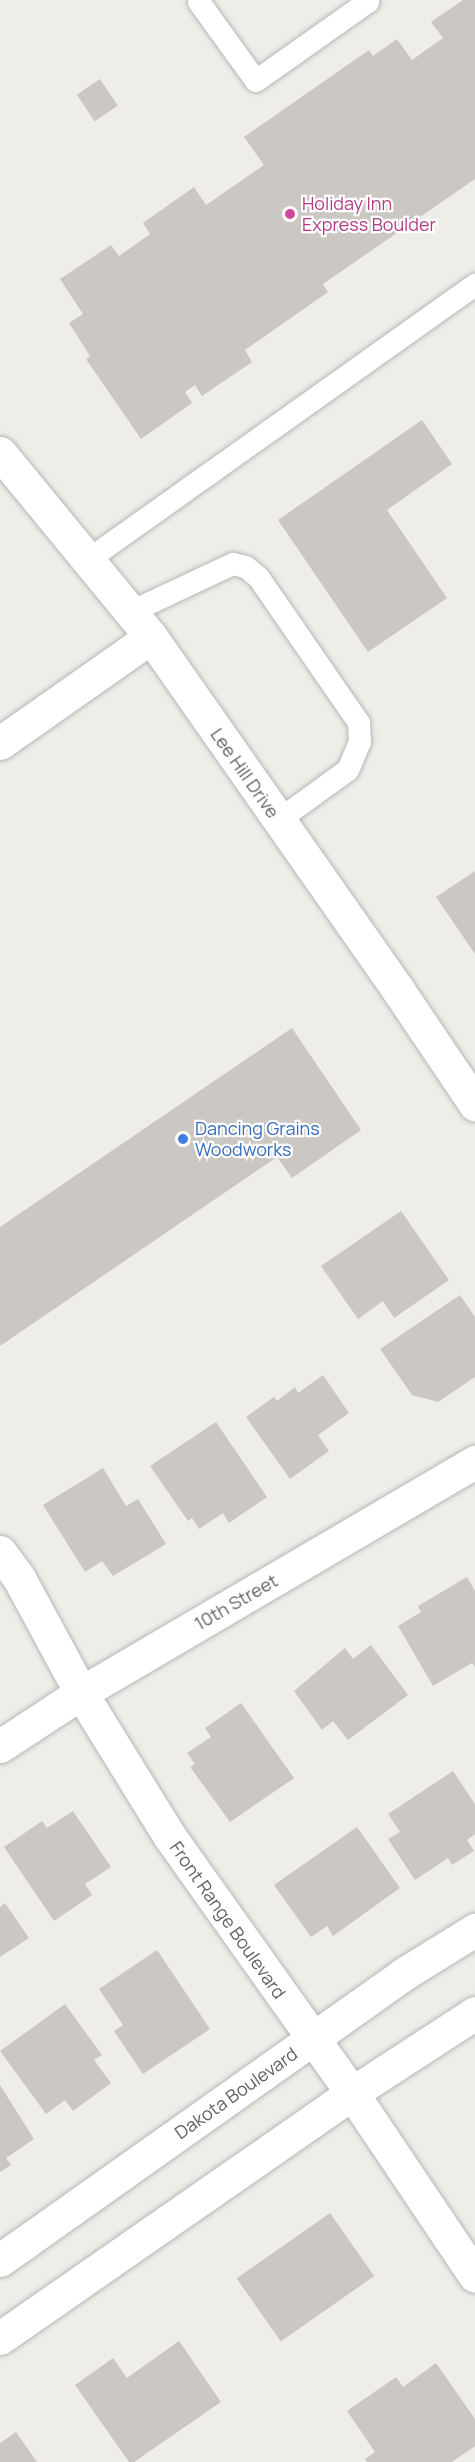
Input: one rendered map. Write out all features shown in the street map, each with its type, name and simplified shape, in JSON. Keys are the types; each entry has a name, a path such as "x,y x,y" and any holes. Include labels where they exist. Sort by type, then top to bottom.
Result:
{"street":[{"name":"Lee Hill Drive","path":"0,453 141,625 475,1104"},
{"path":"0,743 141,625"},
{"name":"10th Street","path":"0,1746 81,1693 475,1462"},
{"name":"Front Range Boulevard","path":"0,1552 20,1580 81,1693 170,1838 311,2039 352,2093 475,2276"},
{"name":"Dakota Boulevard","path":"0,2260 402,1975 475,1930"},
{"path":"0,2338 352,2093 475,2013"}],"lane":[{"path":"200,1 256,81 368,3 366,0"},
{"path":"88,560 475,285"},
{"path":"141,625 233,564 246,567 259,578 359,723 360,742 348,770 279,820"}],"building":[{"name":"Holiday Inn Express Boulder","path":"463,0 475,0 475,179 323,284 328,292 245,350 252,362 202,396 195,385 185,392 192,403 141,439 86,359 90,356 69,323 83,314 60,279 111,245 119,256 150,234 143,223 194,187 206,205 264,165 244,137 369,50 373,56 397,39 412,60 443,38 431,22"},
{"path":"100,79 118,106 95,121 77,95"},
{"path":"422,420 452,464 387,510 447,598 368,652 278,520"},
{"path":"475,871 475,954 436,897"},
{"path":"292,1028 361,1130 292,1178 277,1157 0,1346 0,1227"},
{"path":"401,1211 449,1280 394,1318 383,1301 358,1319 321,1266"},
{"path":"460,1295 475,1317 475,1377 438,1402 412,1395 380,1349"},
{"path":"323,1375 349,1413 318,1435 329,1451 290,1479 246,1417 274,1397 277,1401 295,1387 298,1393"},
{"path":"216,1422 267,1497 229,1523 223,1513 199,1529 192,1518 188,1521 150,1466"},
{"path":"103,1468 126,1506 138,1499 166,1544 113,1576 102,1561 85,1572 43,1505"},
{"path":"467,1577 475,1591 475,1667 472,1663 433,1686 398,1626 421,1612 418,1606"},
{"path":"371,1645 408,1695 348,1740 333,1721 322,1730 294,1691 345,1648 353,1659"},
{"path":"241,1703 294,1778 230,1822 190,1767 195,1764 187,1753 211,1737 205,1728"},
{"path":"453,1771 475,1804 475,1834 467,1840 474,1851 452,1865 448,1858 415,1880 388,1839 400,1832 388,1814"},
{"path":"73,1811 111,1867 85,1884 92,1895 54,1921 4,1847 42,1821 47,1828"},
{"path":"357,1827 400,1888 333,1936 327,1926 311,1937 274,1885"},
{"path":"5,1903 29,1938 0,1957 0,1907"},
{"path":"157,1950 210,2029 143,2074 114,2031 123,2025 99,1989"},
{"path":"65,2004 102,2055 94,2060 111,2083 73,2111 65,2100 46,2114 0,2051"},
{"path":"0,2085 34,2139 6,2158 11,2165 0,2172"},
{"path":"330,2213 374,2276 281,2341 237,2278"},
{"path":"179,2341 221,2402 134,2462 129,2462 75,2385 113,2358 127,2378"},
{"path":"436,2363 475,2419 475,2446 452,2462 367,2462 365,2459 375,2452 347,2411 396,2377 403,2387"},
{"path":"16,2432 37,2462 0,2462 0,2443"}],"place":[{"name":"Holiday Inn Express Boulder","path":"290,214"},
{"name":"Dancing Grains Woodworks","path":"183,1139"}]}
